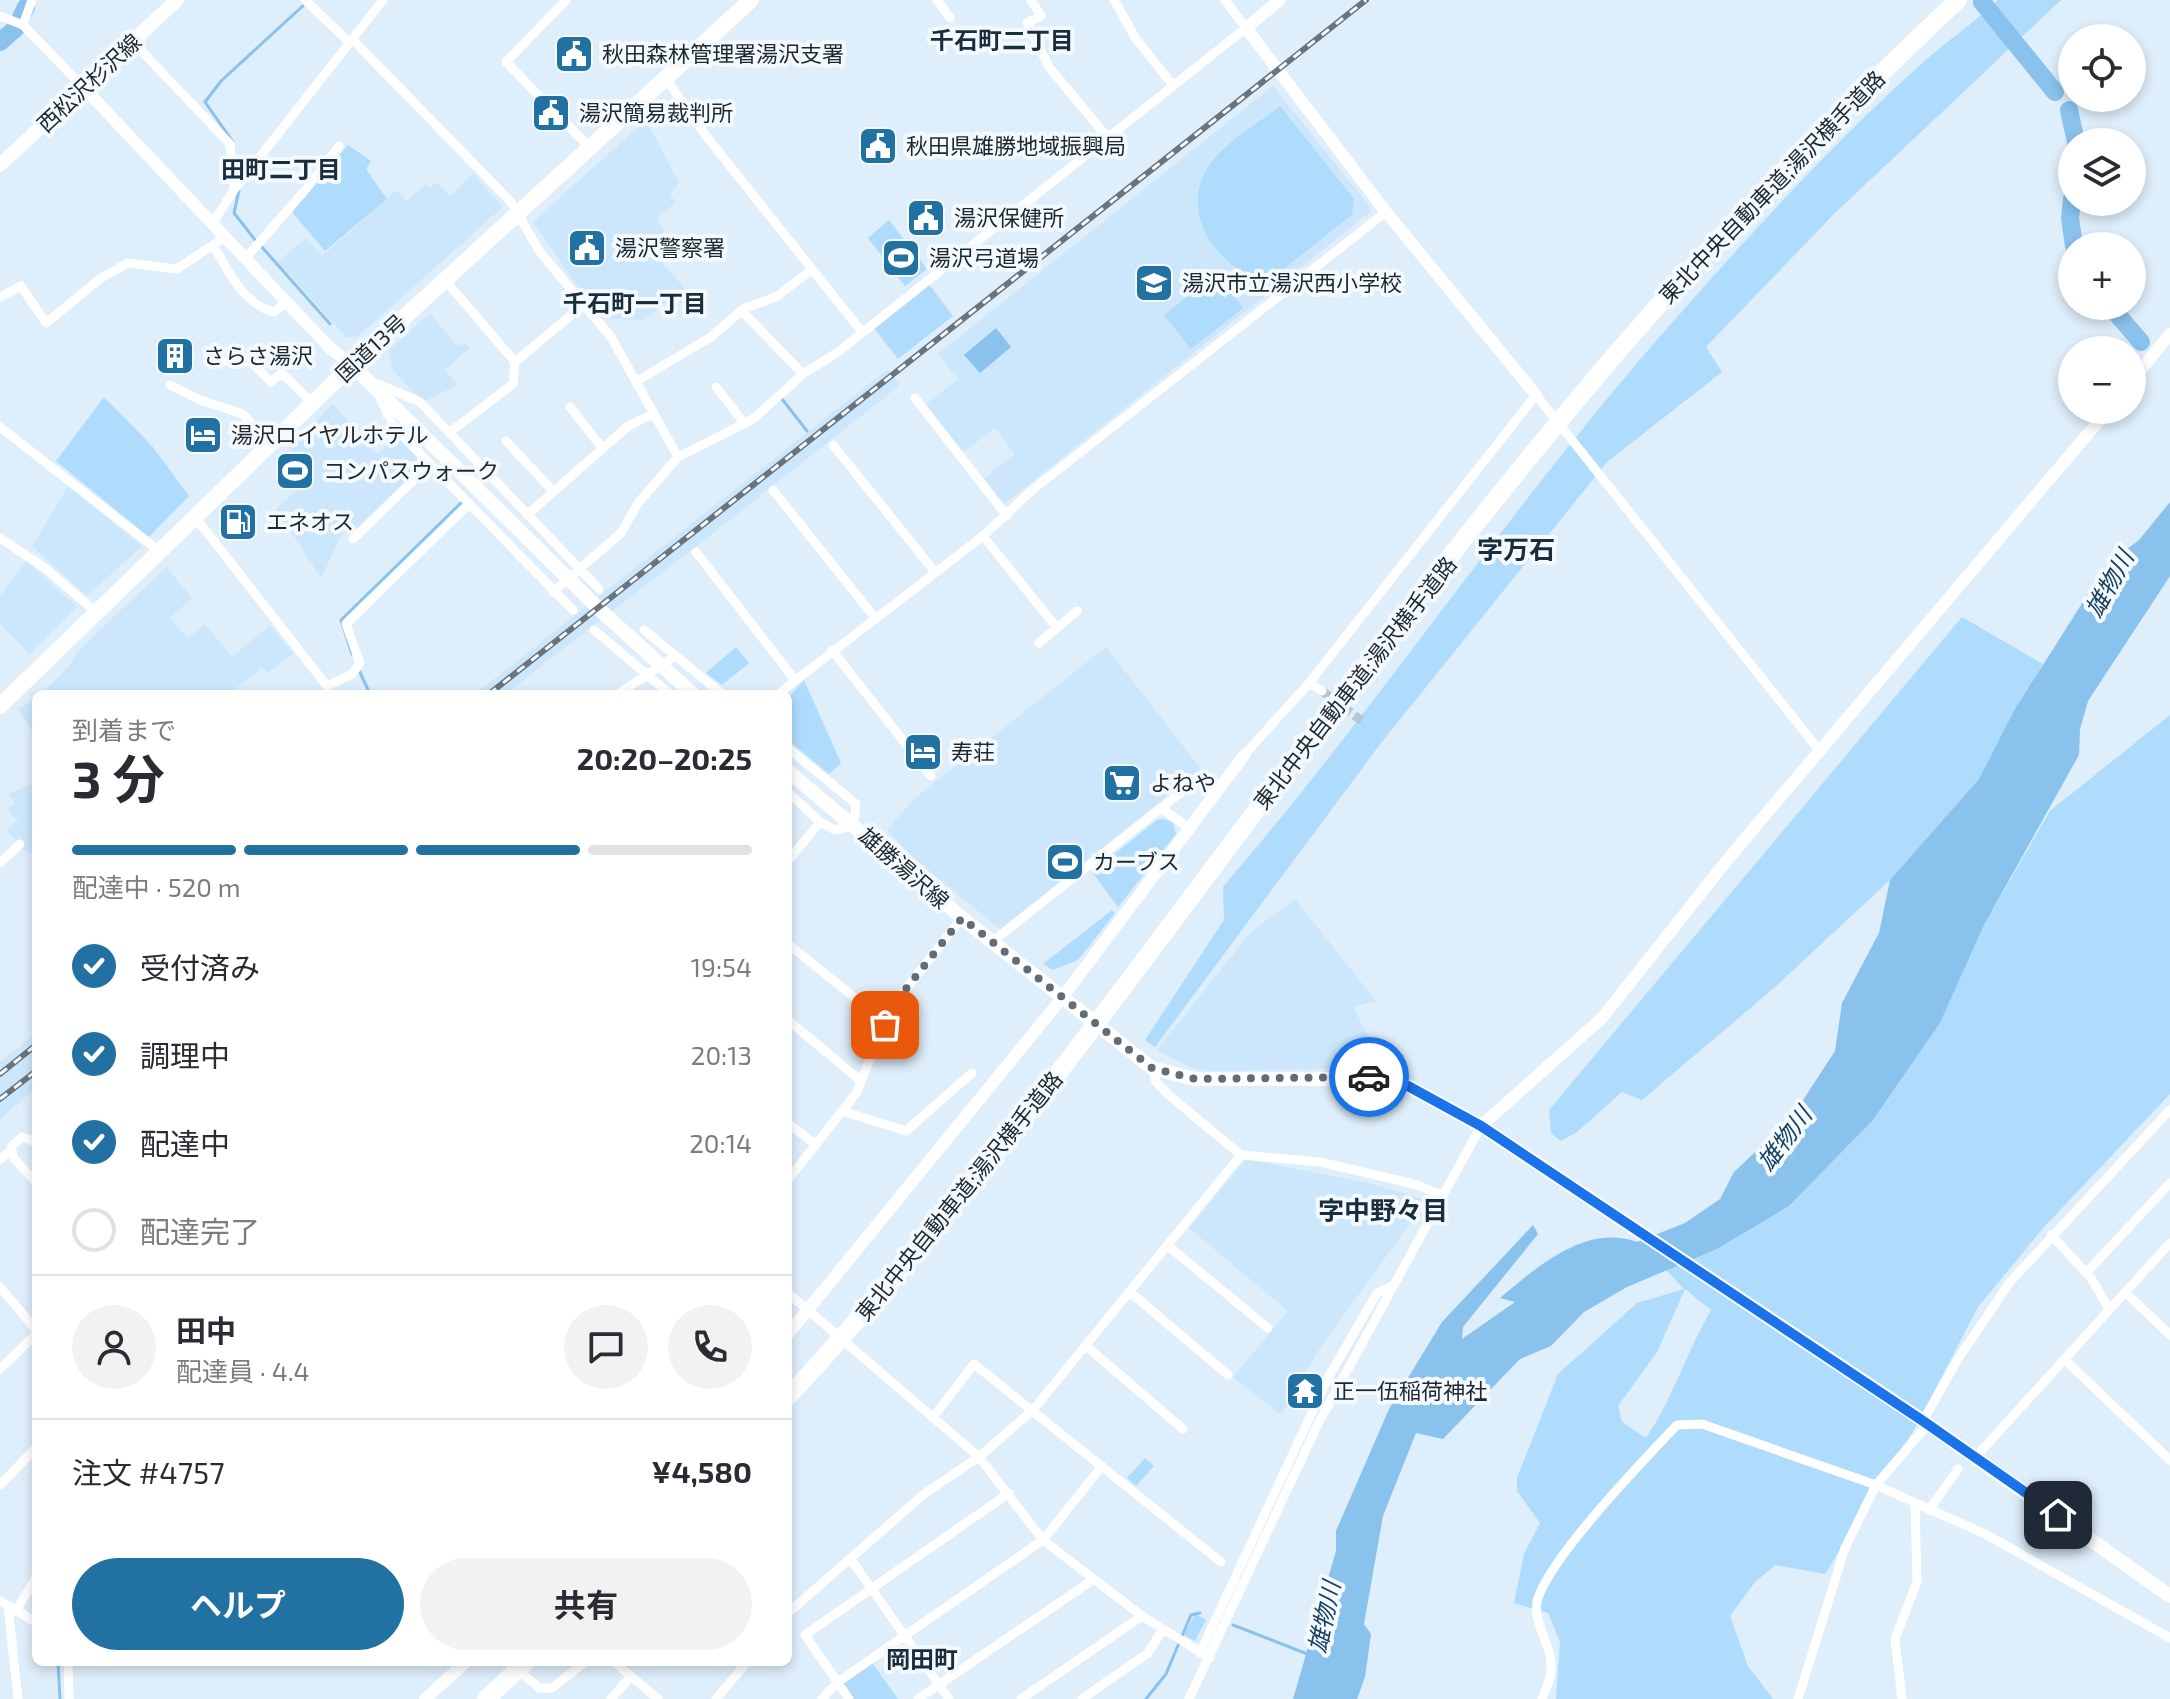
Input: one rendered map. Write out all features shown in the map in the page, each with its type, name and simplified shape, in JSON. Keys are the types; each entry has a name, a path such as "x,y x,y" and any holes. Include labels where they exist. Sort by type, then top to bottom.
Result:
{"highway":[{"name":"国道13号","path":"0,706 352,365 751,0"},
{"name":"東北中央自動車道;湯沢横手道路","path":"792,1393 957,1203 1087,1038 1314,734 1567,413 1716,243 1840,115 1958,0"},
{"path":"492,1694 522,1666"}],"main road":[{"name":"西松沢杉沢線","path":"0,165 177,0"},
{"path":"352,365 373,382 600,610 689,690"},
{"name":"雄勝湯沢線","path":"792,774 962,918 1152,1068 1195,1079 1386,1079 1408,1086 1481,1126 1926,1422 2170,1596"}],"street":[{"path":"19,22 32,0"},
{"path":"305,0 511,202 540,252 611,337 678,457"},
{"path":"212,224 234,190 383,0"},
{"path":"566,0 506,62 589,147"},
{"path":"937,0 950,18"},
{"path":"1031,0 1041,16 1027,23 1049,67 1108,138"},
{"path":"1114,0 1136,39 1172,84"},
{"path":"1225,0 1386,212 1819,750"},
{"path":"553,592 621,533 638,503 678,457 745,424 803,374 862,332 1280,0"},
{"path":"0,16 19,22 212,224 232,281 264,310 274,312 286,302"},
{"path":"133,42 230,144 234,190"},
{"path":"665,77 811,270 862,332"},
{"path":"245,259 339,146"},
{"path":"783,690 983,536 1043,481 1386,212"},
{"path":"219,241 245,259 331,349 352,365"},
{"path":"0,297 21,286 46,323 101,278 128,263 177,269 219,241"},
{"path":"637,381 711,337 741,310 776,297 811,270"},
{"path":"445,280 515,362"},
{"path":"450,432 513,384 515,362 582,306"},
{"path":"741,310 803,374"},
{"path":"2146,364 2170,334"},
{"path":"212,361 251,362 271,382 282,373 312,403"},
{"path":"373,382 420,402 599,589"},
{"path":"373,382 394,427 573,610"},
{"path":"170,385 200,400 243,414 270,444"},
{"path":"716,387 745,424"},
{"path":"792,1329 1062,998 1245,754 1309,683 1536,395"},
{"path":"915,398 1007,516"},
{"path":"570,407 603,449"},
{"path":"527,515 627,427 654,413"},
{"path":"1189,1699 1319,1422 1481,1126 1602,1018 1819,750 1992,552 2097,424"},
{"path":"0,427 159,551"},
{"path":"506,441 553,491"},
{"path":"833,445 935,572"},
{"path":"353,539 430,464"},
{"path":"773,490 875,618"},
{"path":"195,517 327,686 352,674 360,663 346,624 469,504"},
{"path":"983,536 1057,628"},
{"path":"0,538 45,568 97,613"},
{"path":"696,552 795,680"},
{"path":"1039,643 1077,611"},
{"path":"594,630 665,690"},
{"path":"644,630 717,690"},
{"path":"832,650 931,776"},
{"path":"624,690 675,656"},
{"path":"1309,683 1322,691"},
{"path":"792,751 856,804 854,825 835,830 820,822 792,796"},
{"path":"992,942 1199,778"},
{"path":"1161,808 1189,828"},
{"path":"792,856 820,822"},
{"path":"0,863 20,844"},
{"path":"792,1175 842,1111 861,1081 890,1009 962,918"},
{"path":"792,947 886,1023"},
{"path":"792,1023 861,1081"},
{"path":"1152,1068 1156,1082 1171,1097 1241,1155 1320,1162 1414,1184 1442,1195"},
{"path":"842,1111 906,1131 972,1073"},
{"path":"1798,1699 1845,1548 1876,1485 1926,1422 1986,1317 2051,1235 2170,1110"},
{"path":"792,1126 816,1145"},
{"path":"0,1159 22,1137 32,1141"},
{"path":"11,1151 32,1177"},
{"path":"792,1609 924,1494 979,1457 1033,1410 1241,1155"},
{"path":"23,1167 32,1164"},
{"path":"2087,1272 2170,1183"},
{"path":"2051,1235 2087,1272 2109,1309"},
{"path":"1982,1450 2170,1243"},
{"path":"1168,1246 1268,1328"},
{"path":"1200,1653 1328,1378 1377,1293 1394,1285"},
{"path":"0,1287 32,1327"},
{"path":"1130,1292 1228,1375"},
{"path":"2125,1292 2170,1335"},
{"path":"792,1296 979,1457 1043,1540 1142,1616 1210,1658"},
{"path":"0,1369 32,1336"},
{"path":"1086,1346 1183,1429"},
{"path":"2064,1359 2170,1460"},
{"path":"934,1416 974,1364 1221,1562"},
{"path":"1542,1699 1552,1670 1550,1652 1536,1610 1538,1597 1565,1555 1677,1425 1702,1424 1876,1485 1987,1535 2170,1638"},
{"path":"0,1485 32,1452"},
{"path":"822,1699 838,1682 1043,1540 1102,1466"},
{"path":"1929,1510 1958,1469"},
{"path":"849,1699 805,1635 1009,1493"},
{"path":"1902,1699 1895,1639 1917,1582 1915,1503"},
{"path":"850,1558 949,1699"},
{"path":"918,1699 1094,1579"},
{"path":"8,1606 32,1581"},
{"path":"8,1606 32,1620"},
{"path":"8,1606 18,1699"},
{"path":"1021,1699 1142,1616"},
{"path":"1082,1699 1148,1653 1163,1629"},
{"path":"68,1666 69,1699"},
{"path":"425,1699 462,1666"},
{"path":"514,1666 539,1688 552,1694 581,1666"},
{"path":"619,1666 658,1699"},
{"path":"716,1699 744,1666"},
{"path":"611,1699 631,1676"}],"shaded area":[{"path":"1998,0 2061,0 1834,214 1706,347 1722,372 1607,462 1381,743 1155,1047 1145,1040 1224,920 1223,887 1335,750 1606,400 1724,264 1819,162 1919,66"},
{"name":"湯沢市立湯沢西小学校","path":"1273,86 1371,208 1370,212 1003,505 983,479 1015,454 995,428 962,453 924,406 958,379 938,354"},
{"path":"1280,106 1354,199 1352,215 1268,281 1232,265 1217,251 1206,235 1198,198 1202,179 1220,152"},
{"path":"646,120 679,183 670,194 676,202 657,218 665,233 648,247 697,302 688,309 674,296 643,320 600,318 533,222"},
{"path":"348,145 371,161 366,169 387,199 325,251 292,212"},
{"path":"473,174 503,207 357,337 346,337 278,262 306,238 322,256 397,190 407,201 426,184 430,188 437,182 450,196"},
{"name":"湯沢弓道場","path":"889,220 927,269 905,286 868,238"},
{"path":"1216,274 1224,285 1224,293 1232,294 1243,308 1191,349 1164,315"},
{"path":"928,283 953,316 898,359 873,327"},
{"path":"430,313 455,344 459,346 464,342 470,348 445,370 458,385 423,402 392,369 389,350"},
{"path":"888,369 900,385 707,538 510,690 480,690"},
{"path":"104,397 152,446 189,496 149,537 56,461"},
{"path":"333,404 377,454 397,436 424,465 357,531 348,521 321,578 276,509 314,475 289,448"},
{"path":"68,486 142,546 87,596 32,546"},
{"path":"26,561 77,607 29,654 0,624 0,596"},
{"path":"166,567 192,598 170,618 188,639 205,624 232,657 270,625 293,654 268,673 262,667 234,690 45,690 69,666 77,652"},
{"path":"1962,617 2043,664 1979,779 1890,880 1775,987 1642,1100 1622,1092 1577,1132 1561,1141 1551,1133 1549,1110"},
{"path":"736,647 749,663 722,685 706,673"},
{"path":"1106,647 1201,769 1000,929 910,855 887,830 914,799"},
{"path":"804,680 841,763 829,774 792,743 792,694"},
{"path":"32,700 32,732 18,709"},
{"path":"2170,715 2170,1094 2044,1227 1978,1307 1915,1428 1825,1574 1775,1565 1755,1582 1730,1616 1748,1666 1773,1699 1556,1699 1560,1642 1548,1613 1514,1603 1524,1554 1540,1523 1517,1491 1517,1478 1558,1374 1637,1303 1684,1289 1666,1270 1717,1249 1789,1206 1873,1120 1940,1023 1984,925 2050,811","holes":["1685,1289 1711,1310 1664,1407 1646,1438 1622,1422 1618,1406 1657,1352"]},
{"path":"32,784 32,852 29,855 7,830 17,821 8,810 15,803 8,794"},
{"path":"1157,820 1173,823 1176,834 1118,907 1092,872"},
{"path":"1295,899 1376,1001 1353,1007 1381,1061 1361,1068 1214,1071 1192,1068 1157,1050 1251,932"},
{"path":"1112,910 1115,913 1078,960 1053,970 1043,964"},
{"path":"32,1037 32,1093 0,1119 0,1062"},
{"path":"1246,1159 1368,1183 1423,1199 1413,1219 1318,1351 1281,1415 1233,1377 1288,1311 1189,1228"},
{"path":"1145,1458 1154,1466 1136,1486 1127,1478"},
{"path":"1195,1614 1206,1620 1195,1641 1184,1635"},
{"path":"870,1660 898,1699 849,1699 838,1682"}],"water":[{"path":"996,328 1011,347 980,373 964,355"},
{"name":"雄物川","path":"2170,502 2170,576 2088,701 2080,729 2079,755 1984,925 1940,1023 1873,1120 1789,1206 1717,1249 1627,1287 1584,1312 1551,1346 1520,1359 1443,1439 1416,1433 1383,1516 1364,1624 1371,1634 1365,1677 1357,1699 1293,1699 1336,1551 1336,1531 1389,1409 1442,1322 1533,1225 1538,1234 1463,1327 1462,1339 1515,1302 1500,1298 1563,1251 1599,1238 1637,1242 1685,1223 1720,1199 1734,1172 1792,1117 1835,1051 1842,1003 1879,933 1890,880 1979,779 2015,709 2107,564 2139,540"}],"waterway":[{"path":"1982,2 2055,92"},
{"path":"233,142 205,102 221,81 306,3"},
{"path":"0,42 16,28 26,7"},
{"path":"2069,112 2073,128"},
{"path":"236,162 238,178"},
{"path":"239,190 234,213 256,241"},
{"path":"2070,216 2072,232"},
{"path":"261,246 330,324"},
{"path":"2122,320 2136,336"},
{"path":"782,399 807,431"},
{"path":"352,654 341,620 464,500"},
{"path":"358,668 368,690"},
{"path":"1182,1636 1191,1615 1200,1613"},
{"name":"雄物川","path":"1233,1625 1310,1655"},
{"path":"1146,1699 1166,1674 1179,1643"},
{"path":"58,1666 60,1699"}],"tunnel":[{"path":"1322,691 1362,721"}],"railway":[{"path":"494,690 1366,0"},
{"path":"0,1074 32,1048"},
{"path":"0,1099 32,1074"}],"way so far":[{"path":"885,1025 890,1009 962,918 1152,1068 1195,1079 1369,1077"}],"place":[{"name":"秋田森林管理署湯沢支署","path":"574,54"},
{"name":"湯沢簡易裁判所","path":"551,113"},
{"name":"秋田県雄勝地域振興局","path":"878,146"},
{"name":"湯沢保健所","path":"926,218"},
{"name":"湯沢警察署","path":"587,248"},
{"name":"湯沢弓道場","path":"901,258"},
{"name":"湯沢市立湯沢西小学校","path":"1154,283"},
{"name":"さらさ湯沢","path":"175,356"},
{"name":"湯沢ロイヤルホテル","path":"203,435"},
{"name":"コンパスウォーク","path":"295,471"},
{"name":"エネオス","path":"238,522"},
{"name":"寿荘","path":"923,752"},
{"name":"よねや","path":"1122,783"},
{"name":"カーブス","path":"1065,862"},
{"name":"正一伍稲荷神社","path":"1305,1391"}],"district":[{"name":"千石町二丁目","path":"1002,41"},
{"name":"田町二丁目","path":"281,170"},
{"name":"千石町一丁目","path":"635,304"},
{"name":"字万石","path":"1516,550"},
{"name":"字中野々目","path":"1383,1211"},
{"name":"岡田町","path":"922,1660"}],"route":[{"path":"1369,1077 1408,1086 1481,1126 1923,1421 2058,1515"}]}
